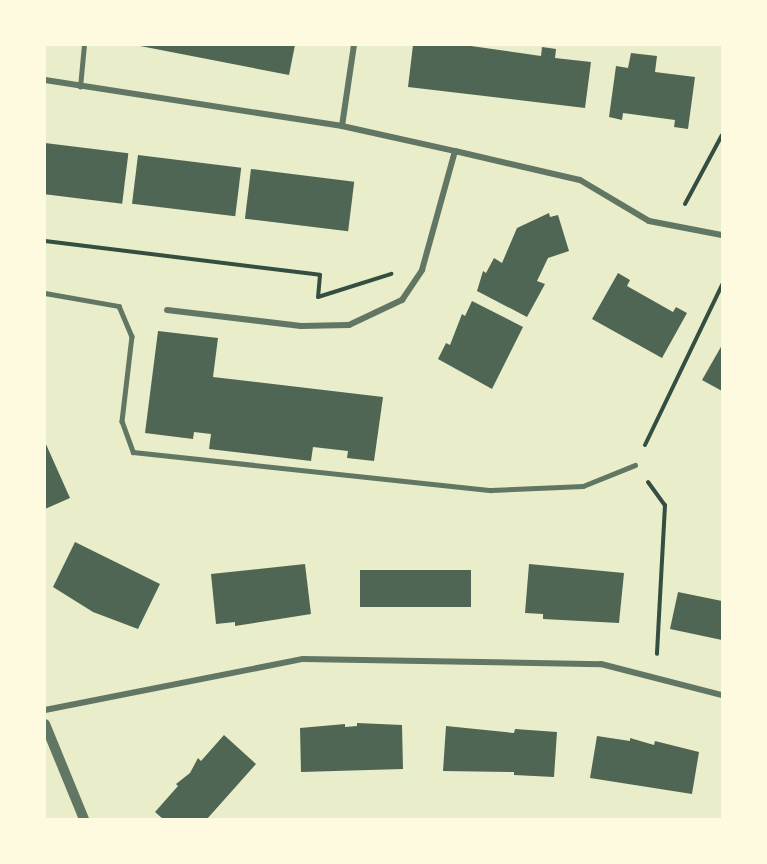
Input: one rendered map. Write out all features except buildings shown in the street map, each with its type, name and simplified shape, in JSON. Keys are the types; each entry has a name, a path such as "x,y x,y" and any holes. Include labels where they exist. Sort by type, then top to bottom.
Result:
{"street":[{"path":"342,126 354,45"},
{"path":"45,80 342,126 455,151 580,180 649,221 722,235"},
{"path":"167,310 301,326 349,325 402,300 422,270 455,151"},
{"path":"45,710 303,659 601,664 722,695"},
{"path":"45,724 84,819"}],"lane":[{"path":"80,87 84,45"},
{"path":"45,293 119,306 132,336 122,421 134,452 491,490 582,486 635,465"}],"path":[{"path":"673,226 722,135"},
{"path":"45,241 320,275 318,297 385,274 422,270"},
{"path":"656,679 665,505 635,465 722,287"}]}
